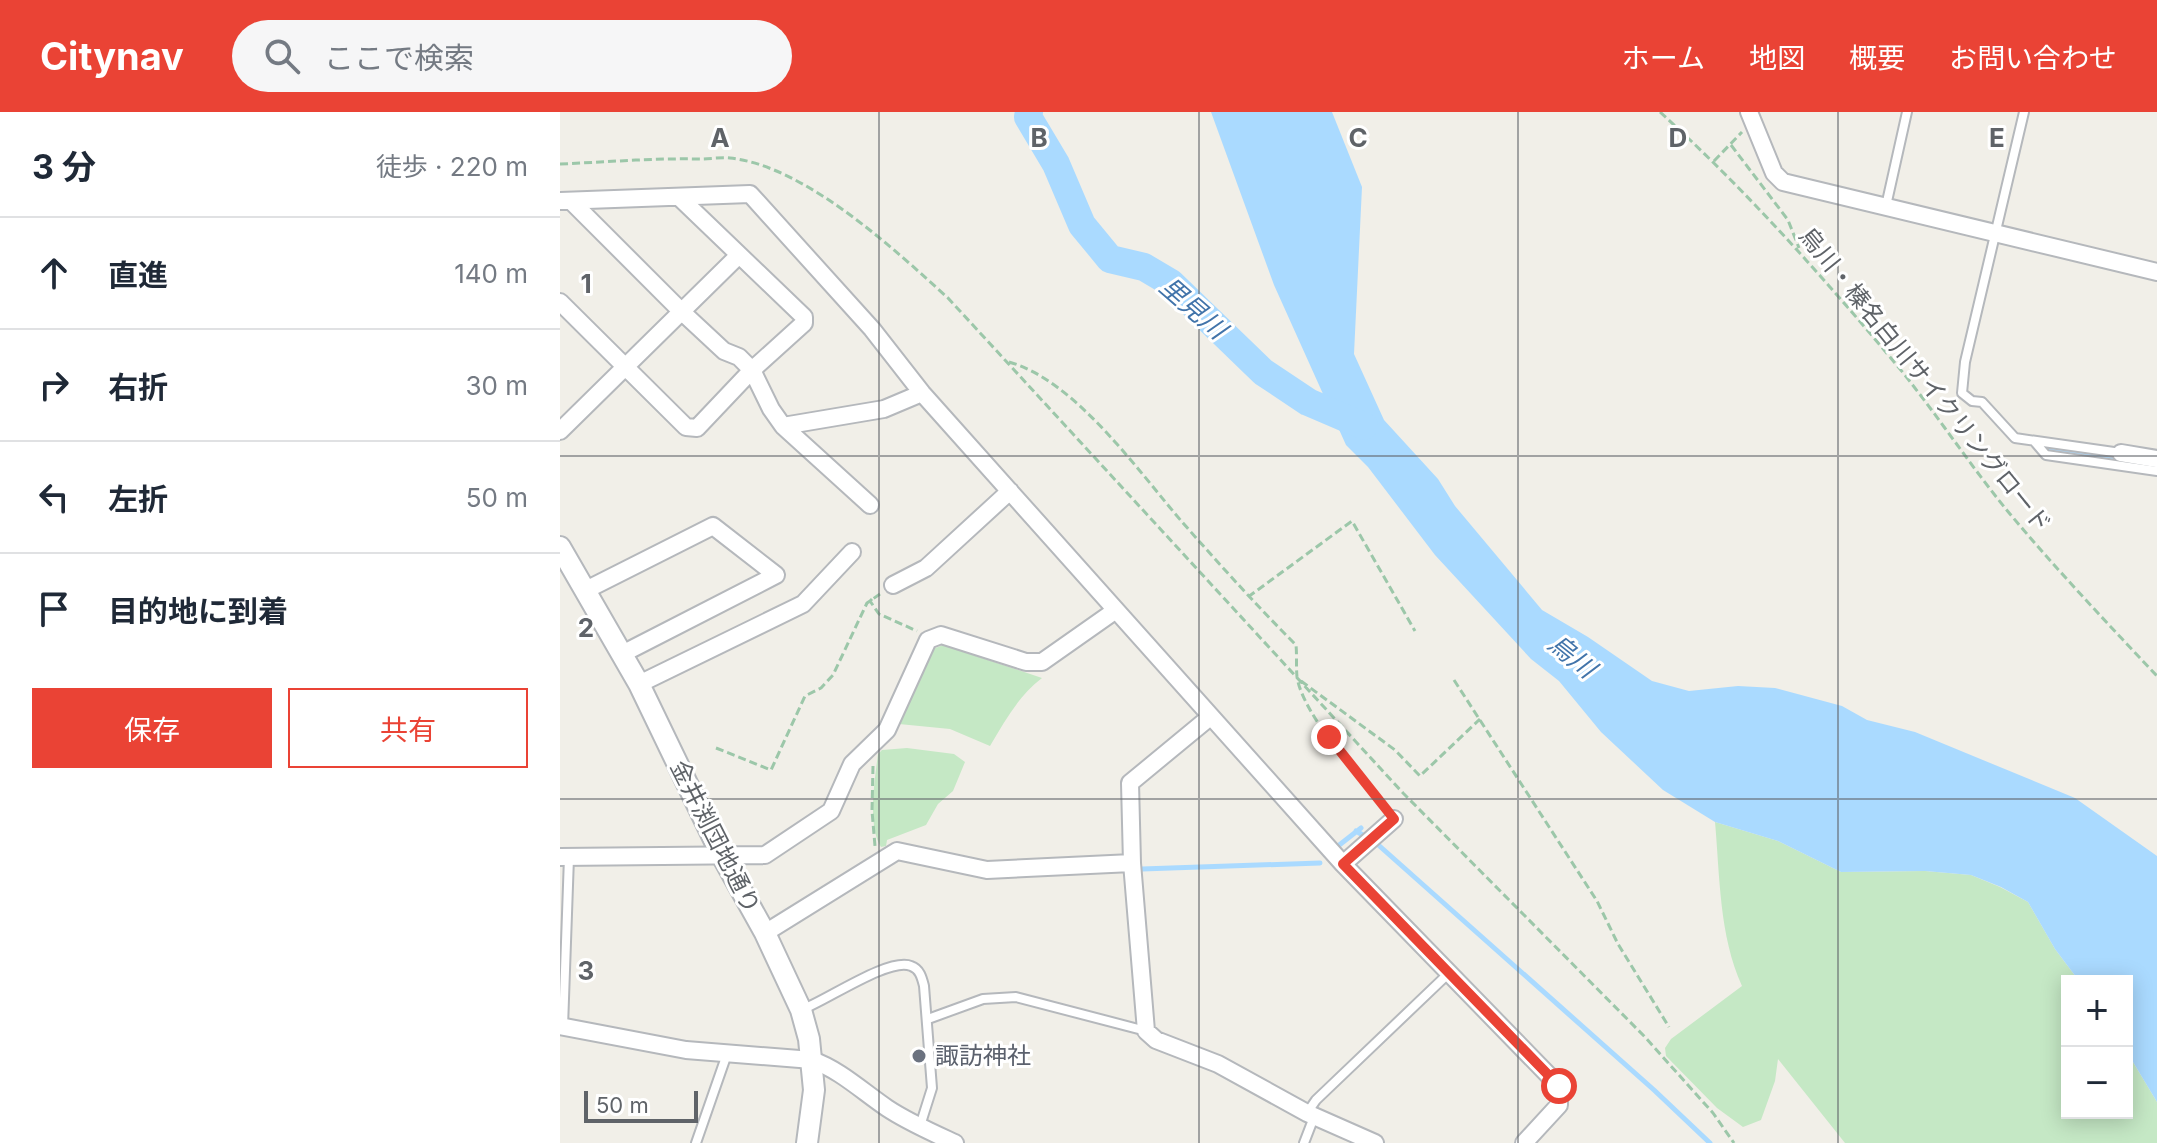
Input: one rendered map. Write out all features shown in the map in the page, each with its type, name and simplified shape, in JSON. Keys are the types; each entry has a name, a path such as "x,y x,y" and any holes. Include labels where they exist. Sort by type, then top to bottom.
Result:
{"street":[{"path":"1749,112 1778,179 2157,272"},
{"path":"565,201 750,194 872,329 922,393 1343,864 1559,1086 1559,1105 1524,1143"},
{"path":"560,302 686,427 697,428 752,370 804,323 804,317 679,197"},
{"path":"565,201 724,351 739,357 752,370 783,426 870,505"},
{"path":"560,431 739,255"},
{"path":"783,426 884,409 922,393"},
{"path":"2121,453 2157,459"},
{"path":"893,585 926,568 1010,491"},
{"path":"586,590 713,526 776,575 622,654"},
{"name":"金井渕団地通り","path":"560,547 639,684 801,1010 812,1060 813,1112 807,1143"},
{"path":"639,684 803,604 852,552"},
{"path":"564,857 765,855 831,811 852,764 887,730 928,640 941,635 1026,662 1042,662 1116,610"},
{"path":"1210,717 1130,783 1132,863 1146,1031 1156,1040 1218,1064 1311,1114 1375,1143"},
{"path":"1343,864 1394,819"},
{"path":"765,933 897,851 987,870 1132,863"},
{"path":"561,1026 686,1050 812,1060 827,1065 888,1109 955,1143"}],"lane":[{"path":"1886,206 1907,112"},
{"path":"2024,112 1965,362 1962,393 1972,401 1982,402 2015,438 2157,471"},
{"path":"2097,457 2121,453"},
{"path":"561,1026 564,857"},
{"path":"801,1010 890,966 907,964 914,967 921,974 928,1019 932,1088 920,1127"},
{"path":"1304,1143 1316,1100 1450,973"},
{"path":"928,1019 983,999 1016,997 1146,1031"},
{"path":"696,1143 726,1064 727,1053"}],"path":[{"name":"烏川・榛名白川サイクリングロード","path":"1660,112 1714,161 1800,250 1901,371 2008,511 2062,575 2157,676"},
{"path":"1714,161 1731,145 1788,220 1800,250"},
{"path":"560,164 730,158 782,174 826,199 884,240 948,298 1297,679 1448,838 1644,1036 1713,1113 1734,1143"},
{"path":"1009,362 1023,366 1079,404 1248,597 1296,645 1297,679 1310,708 1394,819"},
{"path":"1248,597 1352,521 1415,631"},
{"path":"716,748 771,770 805,696 821,688 833,675 867,603 893,585"},
{"path":"872,599 870,601 879,614 920,632 928,640"},
{"path":"1297,679 1395,750 1420,776 1480,719"},
{"path":"1454,680 1597,901 1618,944 1669,1027"},
{"path":"874,744 872,811 878,861"}],"green space":[{"path":"943,645 1042,678 1019,700 990,746 950,729 899,724 933,649"},
{"path":"907,748 954,754 965,762 953,791 938,804 926,825 887,840 886,846 881,847 873,815 878,754 882,750"},
{"path":"1715,822 1778,841 1841,872 1925,871 1971,875 2028,902 2055,949 2074,975 2061,975 2061,1119 2133,1119 2133,1062 2157,1102 2157,1143 1845,1143 1778,1059 1775,1081 1761,1120 1743,1127 1717,1108 1666,1056 1665,1048 1671,1039 1742,986 1729,947"}],"water":[{"name":"烏川","path":"1211,112 1332,112 1362,187 1354,354 1384,420 1438,479 1455,506 1542,610 1652,681 1689,691 1738,686 1775,688 1842,706 1867,720 1915,732 2075,798 2157,856 2157,1102 2133,1062 2133,975 2074,975 2055,949 2028,902 1971,875 1925,871 1841,872 1778,841 1715,822 1663,790 1601,732 1559,681 1531,659 1435,555 1368,467 1346,445 1274,285"}],"waterway":[{"name":"里見川","path":"1029,112 1028,117 1056,164 1082,225 1110,259 1144,267 1171,283 1263,372 1308,402 1364,426"},
{"path":"2043,448 2121,460"},
{"path":"1338,846 1361,828"},
{"path":"1356,831 1366,837"},
{"path":"1375,842 1710,1143"},
{"path":"1142,869 1320,863"}],"place":[{"name":"諏訪神社","path":"919,1056"}],"route":[{"path":"1329,737 1394,819 1343,864 1559,1086"}]}
